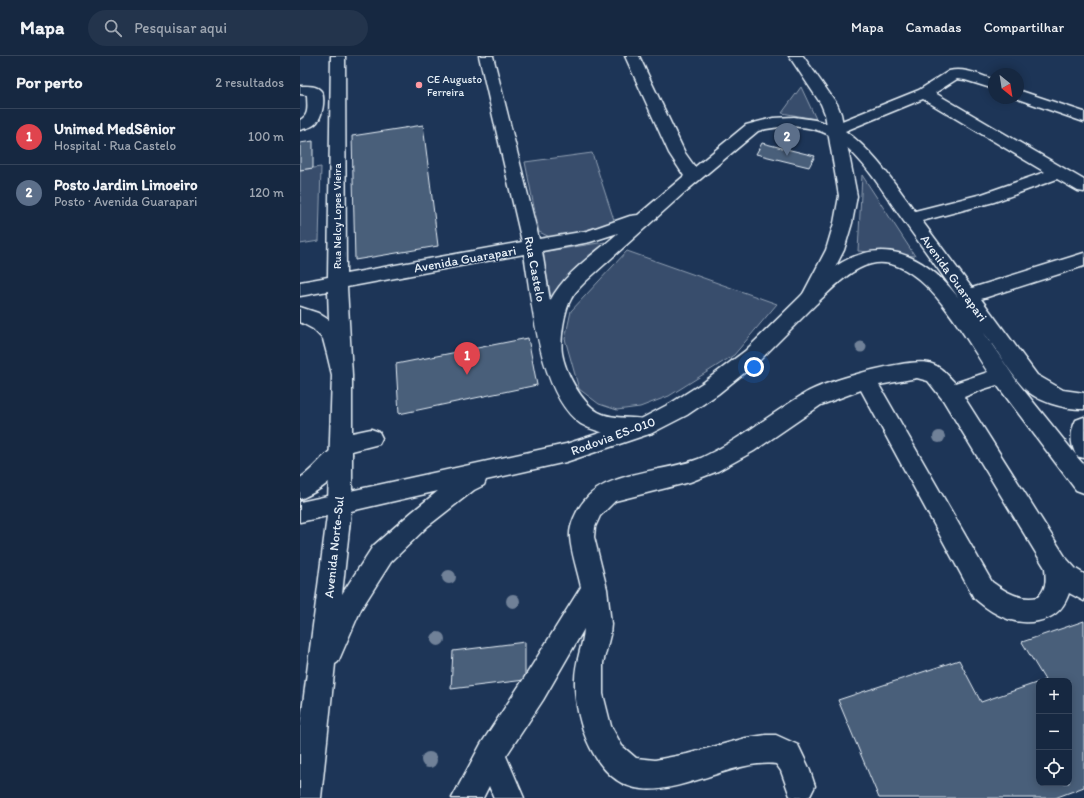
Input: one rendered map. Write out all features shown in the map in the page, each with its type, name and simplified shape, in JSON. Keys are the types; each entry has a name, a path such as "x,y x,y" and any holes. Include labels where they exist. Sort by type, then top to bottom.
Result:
{"street":[{"name":"Rua Nelcy Lopes Vieira","path":"338,56 337,282 342,375"},
{"name":"Rua Castelo","path":"486,56 532,248 551,354 570,396 583,413 606,425 644,427"},
{"path":"632,56 677,154 693,177"},
{"name":"Rodovia ES-010","path":"300,512 566,453 644,427 679,409 711,388 752,356 810,298 835,250 843,223 848,196 833,114 829,104 796,56"},
{"path":"836,131 924,94 954,74 968,76 988,83"},
{"path":"300,90 310,90 315,93 312,119 300,125"},
{"path":"924,94 963,114 1058,173 1084,187"},
{"path":"1024,96 1084,117"},
{"path":"314,110 338,105"},
{"name":"Avenida Guarapari","path":"551,354 556,313 564,293 584,273 650,214 752,128 766,124 790,121 816,125 836,131 862,155 872,165 1030,381 1045,392 1057,398 1077,402 1084,401"},
{"path":"910,218 988,198 1058,173"},
{"name":"Avenida Guarapari","path":"300,289 532,248 590,236 623,226 650,214"},
{"path":"810,298 854,263 872,258 884,256 906,263 919,270 937,286 965,322 1002,376 1084,483"},
{"path":"968,296 1007,285 1084,259"},
{"name":"Avenida Norte-Sul","path":"300,314 321,323 328,330 335,341 342,375 340,503 306,798"},
{"path":"800,786 792,762 786,754 777,750 767,749 738,754 675,772 649,774 631,772 619,764 608,752 594,718 589,693 588,673 591,654 597,635 594,589 582,537 583,526 586,518 598,501 616,490 671,478 710,464 746,444 813,399 836,389 866,380 917,370 928,372 938,378 951,394 1057,566 1067,577 1084,589"},
{"path":"951,394 979,382 1002,376"},
{"path":"866,380 983,590 992,600 1007,608 1023,611 1038,609 1050,603 1058,593 1060,580 1057,566"},
{"path":"1084,426 1082,442 1084,449"},
{"path":"300,488 315,480 326,471 341,449 371,438"},
{"path":"320,672 352,601 382,554 420,519 466,482 494,469"},
{"path":"467,798 491,754 534,690 594,589"},
{"path":"491,754 509,798"}],"shaded area":[{"path":"801,87 816,119 782,113"},
{"path":"592,153 615,223 552,238 539,232 525,162"},
{"path":"321,167 319,241 300,244 300,170"},
{"path":"862,175 915,256 858,251"},
{"path":"605,242 551,297 542,252"},
{"path":"627,251 777,304 734,355 669,396 640,407 617,410 599,404 579,389 565,339 571,311"}],"building":[{"path":"423,125 438,246 355,260 352,136"},
{"path":"313,141 313,168 300,170 300,143"},
{"path":"762,143 815,156 809,167 756,154"},
{"path":"528,338 537,385 399,414 396,364"},
{"path":"1084,621 1084,787 1055,798 879,798 838,700 959,660 981,702 1036,683 1036,786 1072,786 1072,678 1044,678 1022,642"},
{"path":"525,642 525,680 451,689 453,651"}],"place":[{"name":"CE Augusto Ferreira","path":"419,85"},
{"name":"Posto Jardim Limoeiro","path":"787,156"},
{"name":"Unimed MedSênior","path":"467,375"}]}
